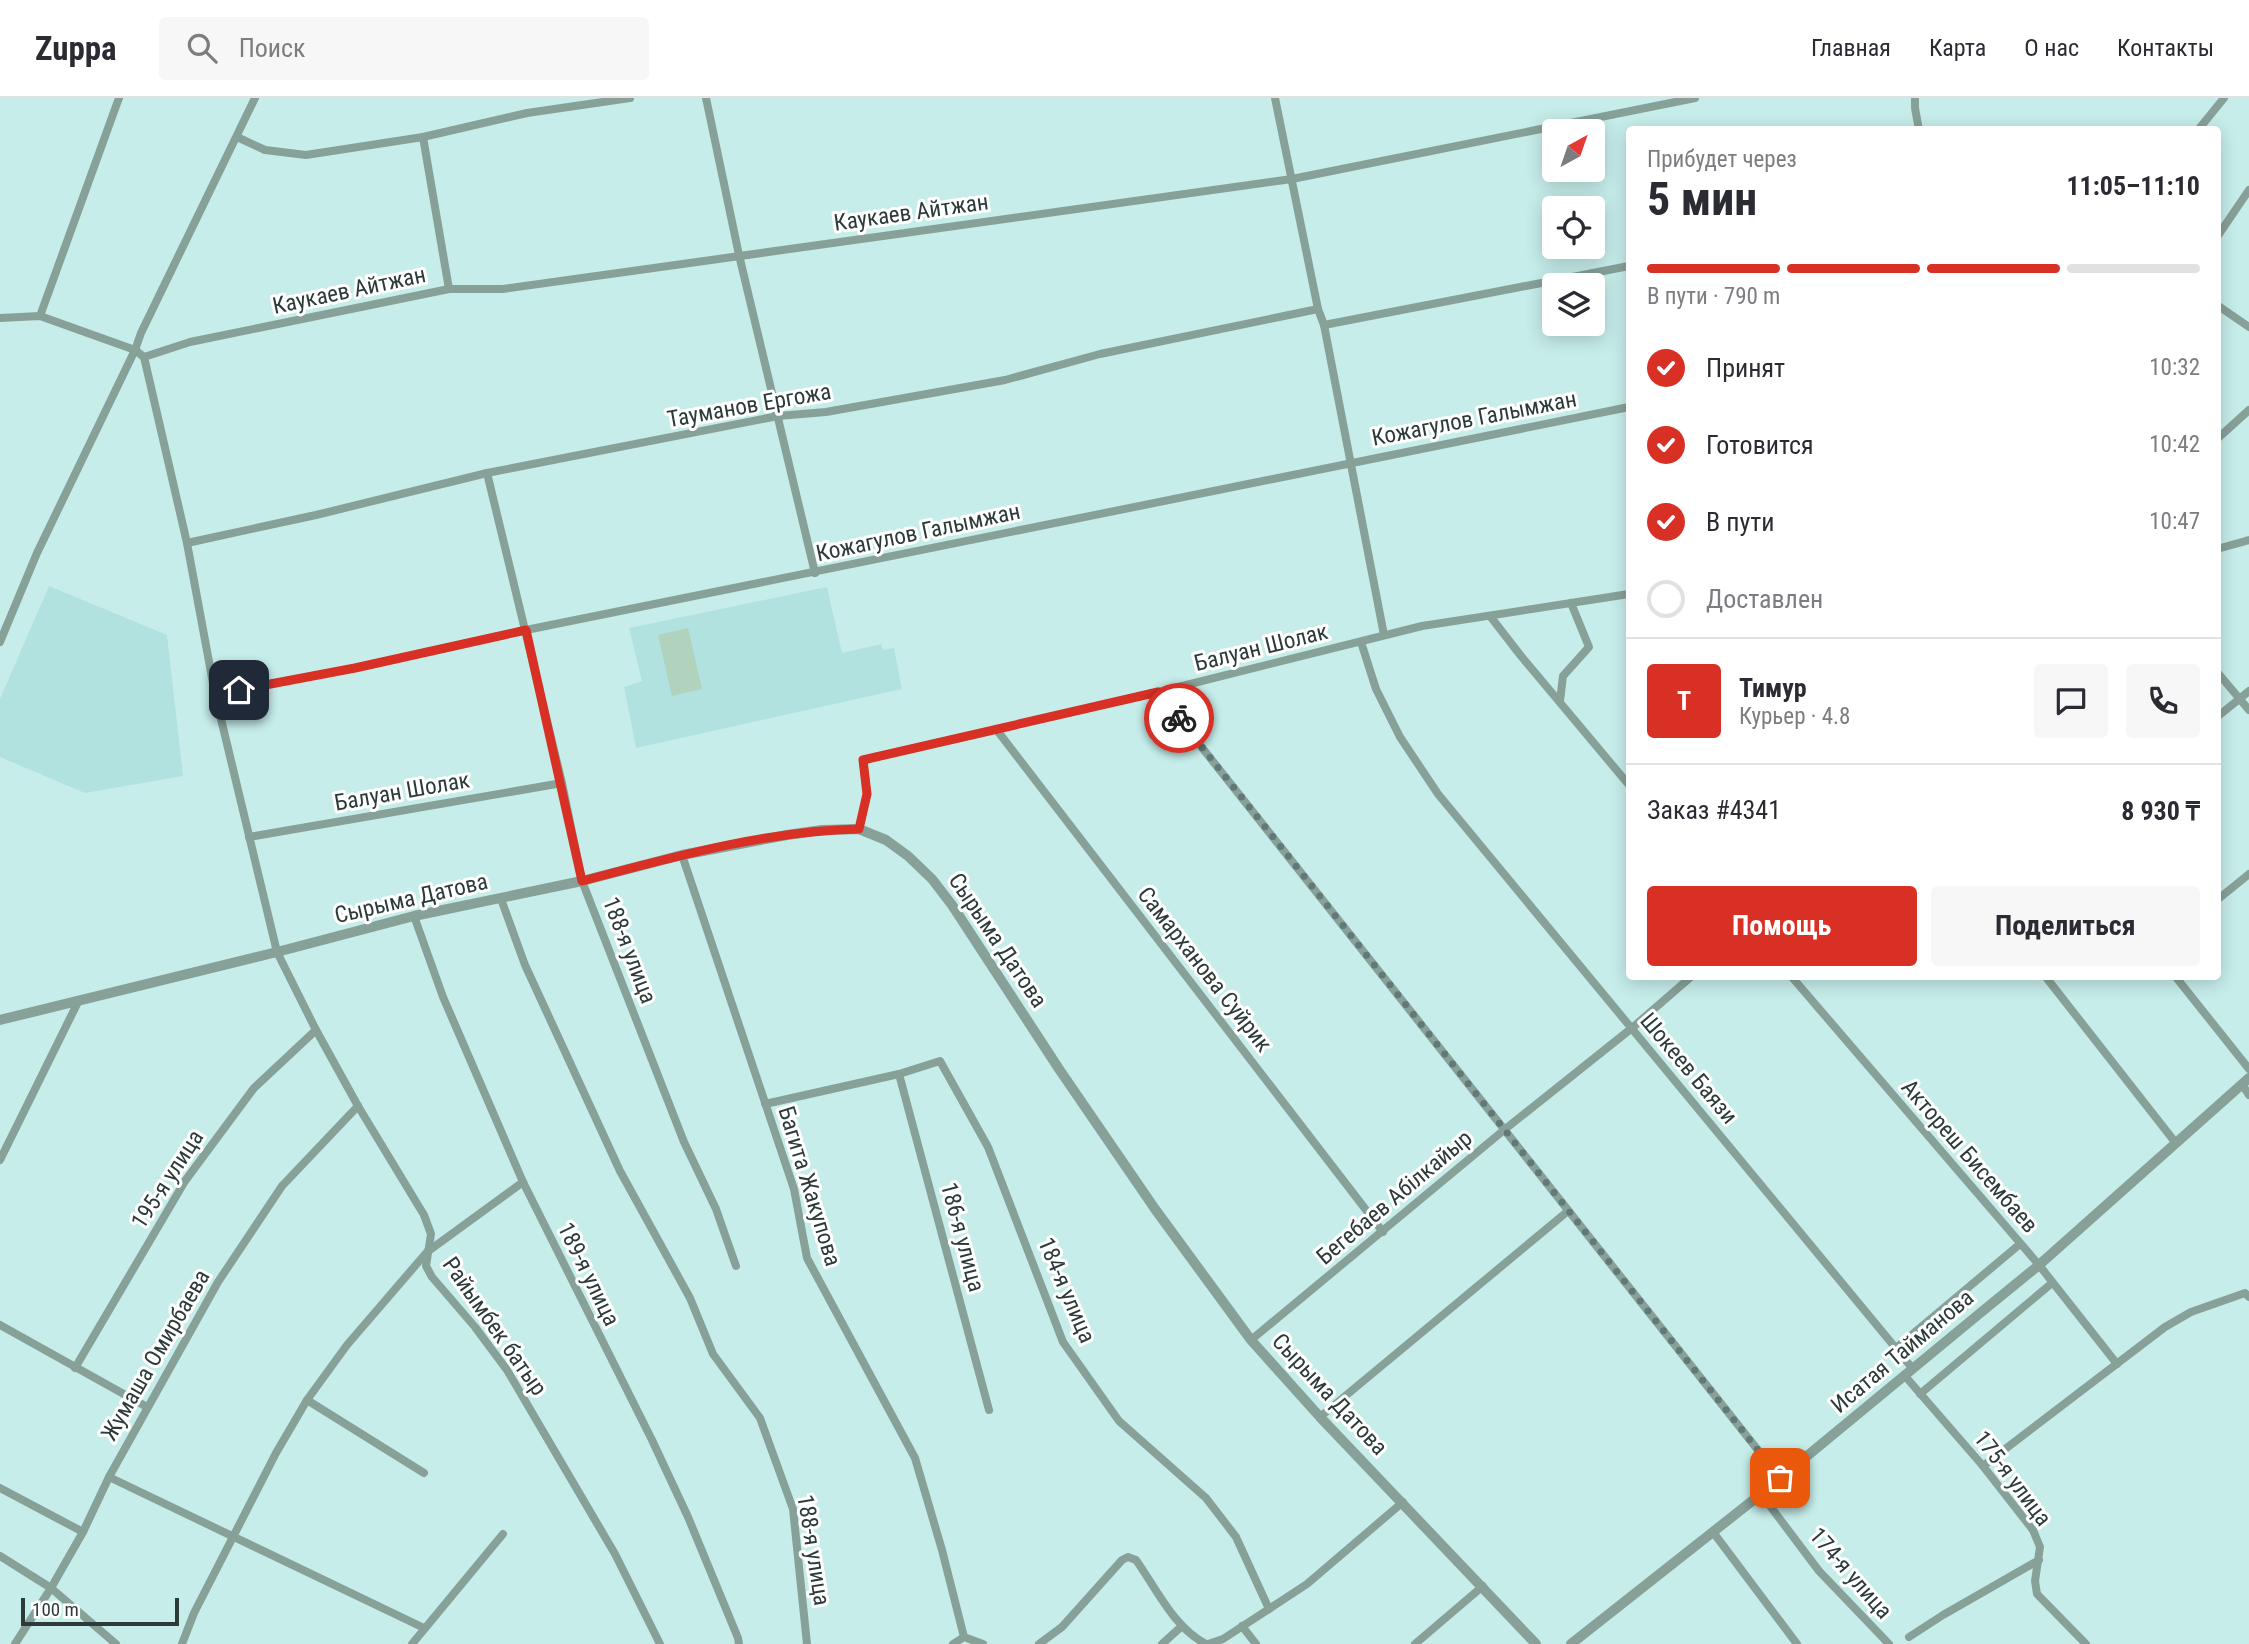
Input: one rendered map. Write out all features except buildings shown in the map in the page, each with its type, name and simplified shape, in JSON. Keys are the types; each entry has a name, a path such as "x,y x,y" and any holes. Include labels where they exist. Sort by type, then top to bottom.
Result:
{"street":[{"path":"40,316 119,98"},
{"path":"0,642 37,554 255,98"},
{"path":"237,137 265,150 306,155 423,137 527,113 630,98"},
{"path":"706,98 739,255 815,573"},
{"path":"1275,98 1318,309 1324,325 1384,635"},
{"name":"Каукаев Айтжан","path":"144,357 190,342 449,289 502,289 1292,178 1695,98"},
{"path":"1915,98 1918,126"},
{"path":"2201,126 2224,98"},
{"path":"423,137 449,289"},
{"path":"2221,231 2249,190"},
{"path":"1324,325 1626,267"},
{"path":"2221,308 2249,327"},
{"name":"Тауманов Ергожа","path":"187,542 316,515 486,472 778,416 826,412 1005,380 1100,354 1318,309"},
{"path":"0,318 40,316 135,350 144,357"},
{"name":"Райымбек батыр","path":"144,357 187,542 215,694 277,952 358,1106 424,1215 431,1234 426,1266 507,1370 615,1554 660,1644"},
{"name":"Кожагулов Галымжан","path":"215,694 355,668 526,630 1626,408"},
{"path":"2221,435 2249,410"},
{"name":"188-я улица","path":"486,472 562,783 582,881 684,1142 716,1209 736,1266"},
{"path":"2221,548 2249,541"},
{"name":"Балуан Шолак","path":"859,829 867,794 863,760 1158,692 1422,626 1626,594"},
{"path":"1560,701 1563,676 1589,647 1571,603"},
{"path":"1490,616 1626,781"},
{"name":"Шокеев Баязи","path":"1361,642 1376,689 1400,737 1437,794 1896,1348 1909,1373"},
{"path":"2221,677 2249,710"},
{"path":"2221,714 2249,691"},
{"path":"1158,692 1780,1478"},
{"name":"Самарханова Суйрик","path":"996,729 1383,1232"},
{"name":"Балуан Шолак","path":"250,837 562,783"},
{"name":"Сырыма Датова","path":"0,1020 414,916 582,881 682,855 787,835 859,829 886,840 908,856 932,879 952,905 1155,1209 1251,1340 1320,1417 1536,1644"},
{"name":"Багита Жакупова","path":"682,855 794,1189 807,1258 915,1458 964,1637"},
{"path":"2221,897 2249,874"},
{"name":"188-я улица","path":"501,899 525,965 620,1171 690,1298 713,1354 760,1418 793,1509 807,1644"},
{"name":"189-я улица","path":"414,916 443,998 523,1182 652,1440 688,1517 739,1644"},
{"name":"Бегебаев Абілкайыр","path":"1251,1340 1687,980"},
{"name":"Актореш Бисембаев","path":"1794,980 2039,1265 2117,1364"},
{"path":"2048,980 2175,1142"},
{"path":"2178,980 2249,1069"},
{"path":"0,1160 79,1000"},
{"name":"195-я улица","path":"75,1368 185,1181 254,1088 316,1030"},
{"name":"184-я улица","path":"899,1073 940,1061 988,1147 1063,1342 1119,1421 1206,1498 1236,1536 1269,1609"},
{"path":"765,1104 899,1073"},
{"name":"186-я улица","path":"899,1073 989,1410"},
{"path":"2245,1081 2249,1095"},
{"name":"Исатая Тайманова","path":"1571,1644 1780,1478 2039,1265 2245,1081"},
{"name":"Жумаша Омирбаева","path":"15,1644 83,1532 108,1477 218,1282 282,1186 358,1106"},
{"path":"182,1644 194,1613 276,1454 307,1400 347,1345 427,1252 523,1182"},
{"path":"1320,1417 1568,1211"},
{"path":"1896,1348 2021,1244"},
{"path":"1920,1394 2052,1283"},
{"path":"1983,1466 2165,1327 2192,1312 2245,1293 2249,1297"},
{"path":"0,1325 147,1407"},
{"name":"175-я улица","path":"1909,1373 1920,1394 1983,1466 2033,1530 2040,1547 2035,1581 2037,1594 2086,1644"},
{"path":"307,1400 424,1473"},
{"path":"108,1477 424,1628"},
{"path":"1,1489 83,1532"},
{"name":"174-я улица","path":"1760,1494 1819,1571 1889,1644"},
{"path":"1039,1644 1062,1627 1122,1560 1128,1557 1136,1560 1182,1626 1195,1639 1207,1644 1223,1639 1307,1584 1403,1502"},
{"path":"1713,1532 1797,1644"},
{"path":"412,1644 503,1534"},
{"path":"0,1556 51,1588 116,1644"},
{"path":"1909,1637 2039,1560"},
{"path":"1415,1644 1483,1586"},
{"path":"1162,1644 1182,1626"},
{"path":"1242,1626 1256,1644"},
{"path":"953,1644 964,1637 983,1644"}],"shaded area":[{"path":"49,586 167,635 183,776 85,793 0,757 0,699"},
{"path":"827,587 842,653 881,644 883,650 894,648 902,689 636,748 624,687 642,681 629,628"}],"green space":[{"path":"688,628 702,689 672,696 658,635"}],"way so far":[{"path":"1179,718 1780,1478"}],"route":[{"path":"239,690 355,668 526,630 582,881 682,855 787,835 859,829 867,794 863,760 1158,692 1179,718"}]}
